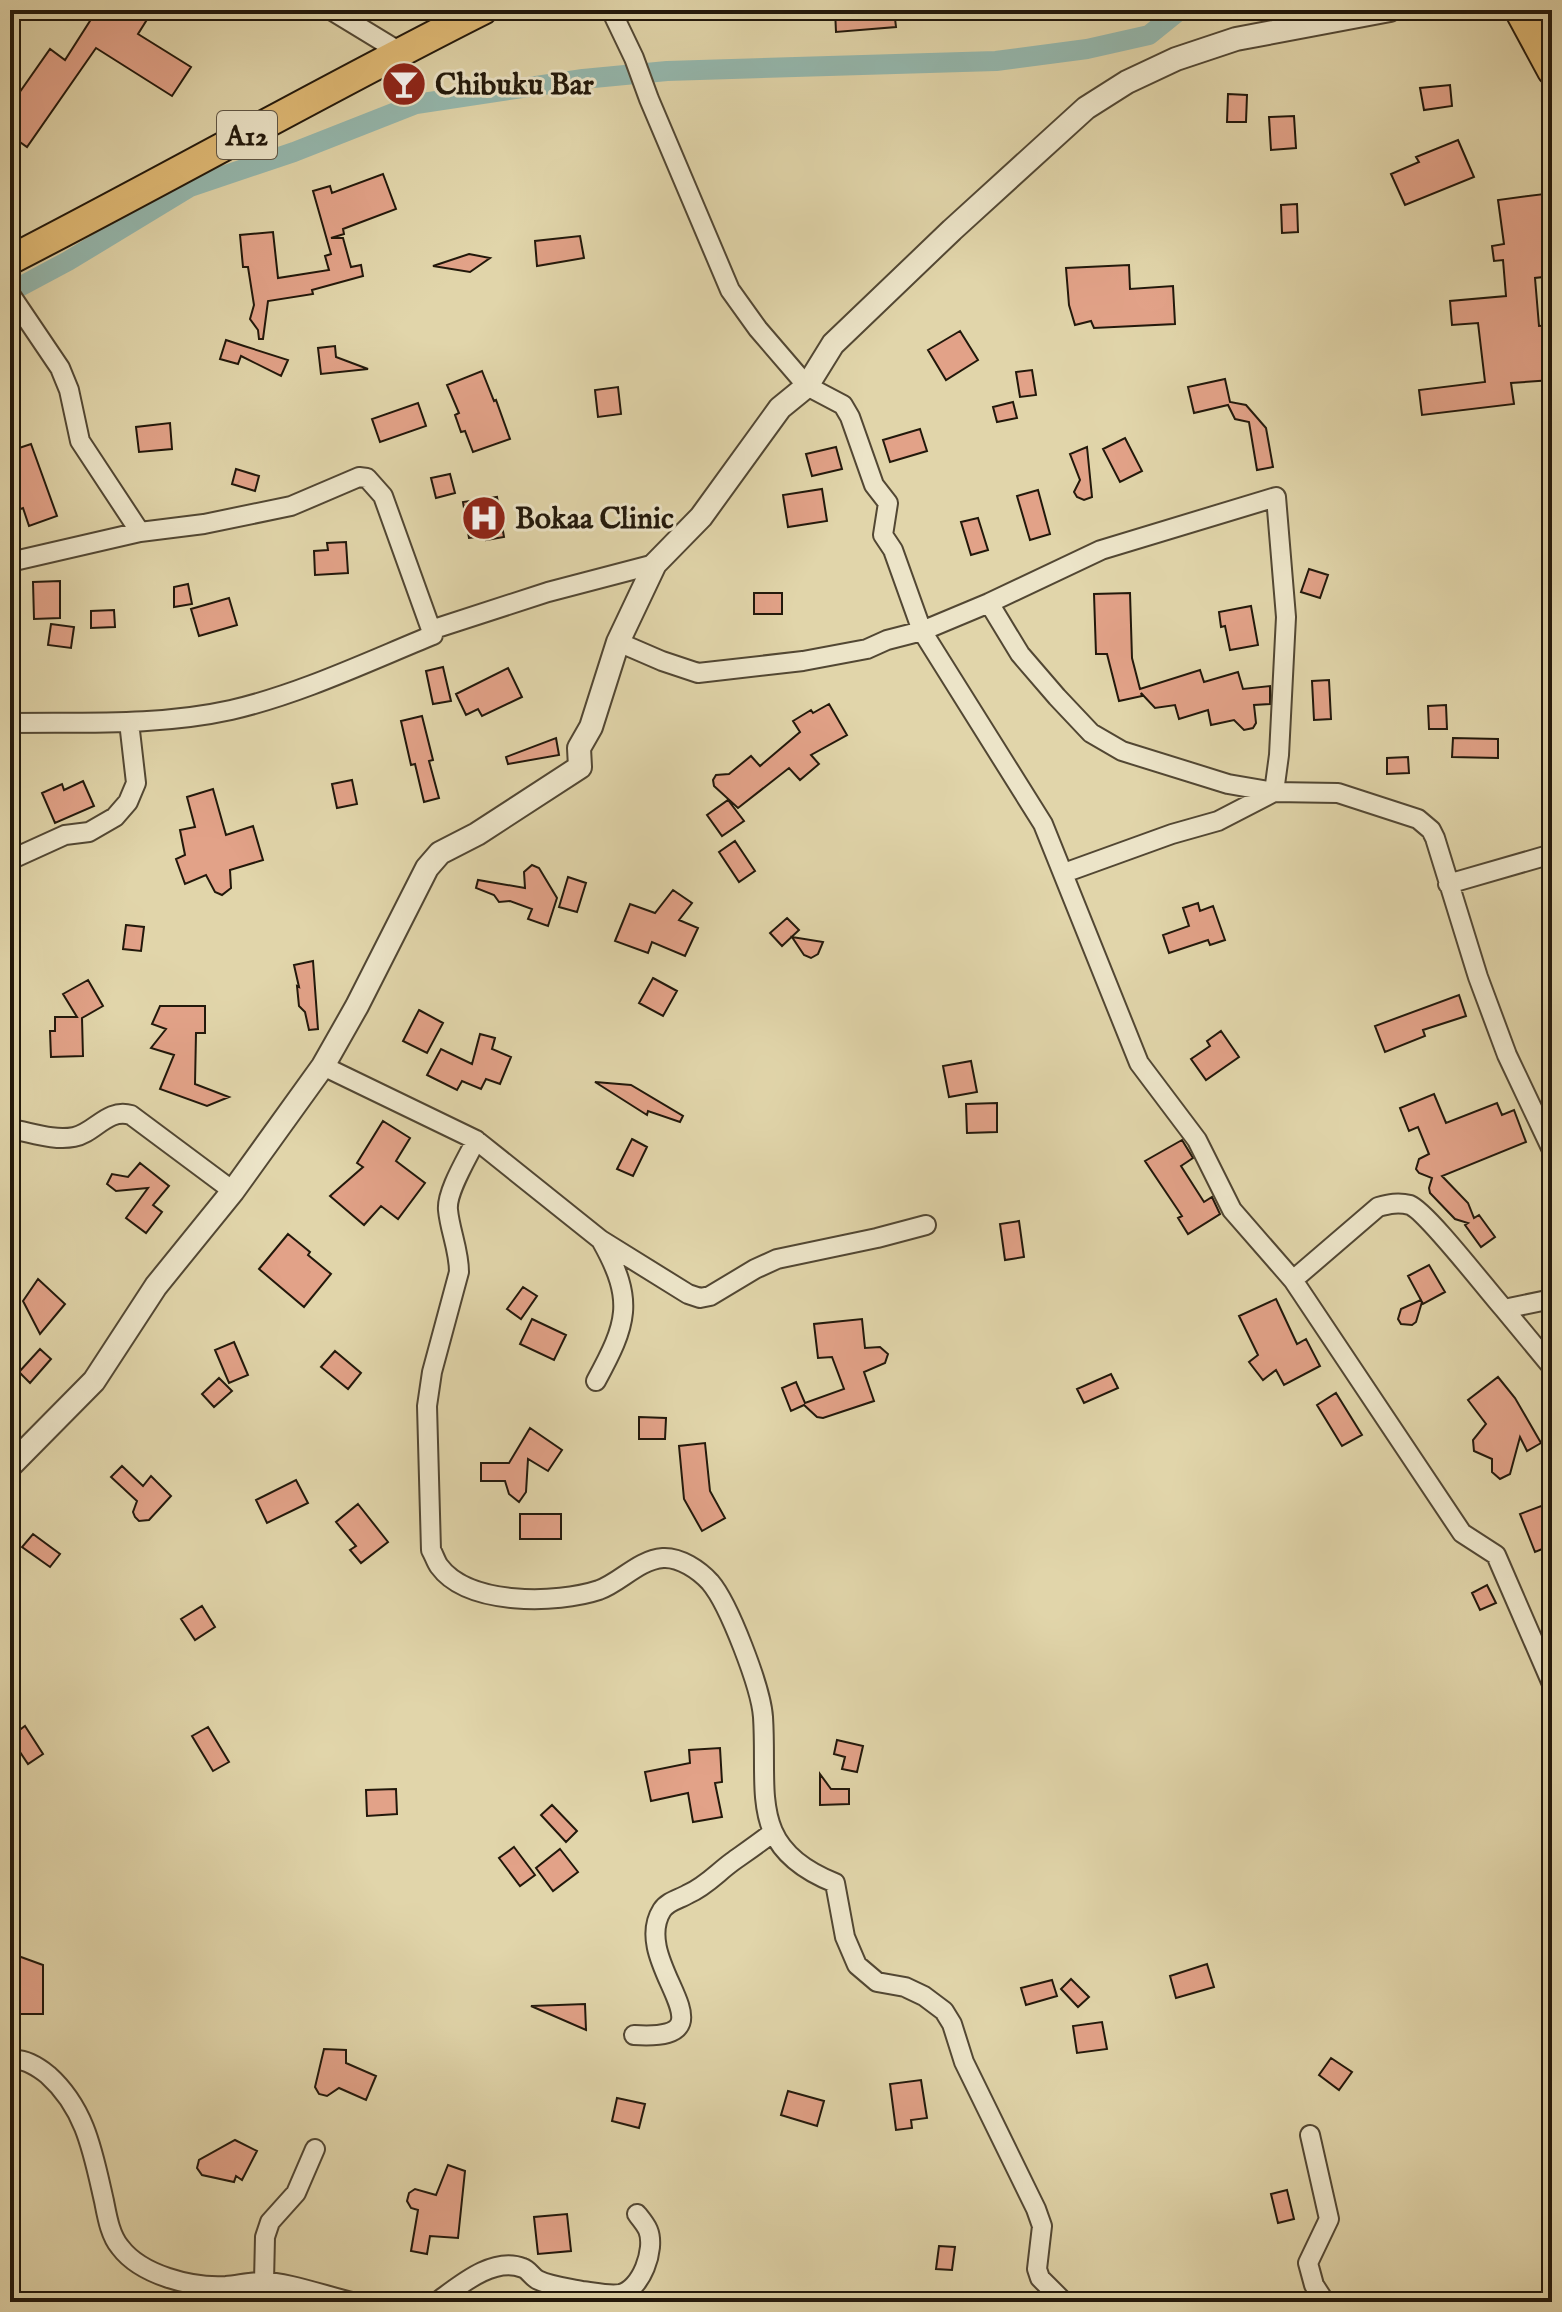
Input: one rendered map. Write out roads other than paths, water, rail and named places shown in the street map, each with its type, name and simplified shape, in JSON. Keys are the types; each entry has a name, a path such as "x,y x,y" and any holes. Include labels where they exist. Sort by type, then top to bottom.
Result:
{"main road":[{"name":"A12","path":"10,260 483,10"},
{"path":"1519,10 1552,71"}],"street":[{"path":"331,10 400,52"},
{"path":"611,10 730,290 758,329 807,386 843,405 850,417 874,485 888,503 883,535 893,550 922,631 1043,824 1139,1063 1197,1140 1232,1210 1293,1280 1462,1533 1496,1555 1552,1684"},
{"path":"10,1466 94,1381 156,1286 233,1191 323,1066 427,868 440,853 477,834 580,767 579,748 591,727 618,642 655,564 701,517 780,408 807,386 833,344 1086,108 1127,82 1176,59 1236,39 1390,10"},
{"path":"10,294 60,368 69,390 80,441 140,532"},
{"path":"10,562 140,532 204,524 291,506 359,477 367,478 383,496 433,635"},
{"path":"618,642 698,673 867,649 922,631 989,603 1101,550 1276,497 1286,617 1280,741 1274,792"},
{"path":"433,635 434,629 520,601 655,564"},
{"path":"989,603 1020,654 1091,733 1122,751 1228,784 1274,792 1338,793 1418,819 1431,830 1478,977 1507,1055 1552,1150"},
{"path":"10,723 129,722 200,715 279,697 433,635"},
{"path":"10,860 65,835 89,832 115,817 128,802 136,783 129,722"},
{"path":"1064,873 1218,821 1274,792"},
{"path":"1448,884 1552,854"},
{"path":"323,1066 476,1140 601,1240 688,1294 700,1298 710,1296 777,1259 926,1225"},
{"path":"10,1129 61,1138 76,1137 105,1118 123,1113 131,1115 233,1191"},
{"path":"476,1140 449,1197 448,1209 459,1256 459,1272 432,1372 427,1406 431,1550 439,1566 457,1582 507,1599 554,1600 601,1589 647,1562 664,1558 682,1561 710,1582 725,1607 760,1697 765,1802 772,1833 793,1862 835,1883 845,1937 857,1965 877,1982 905,1987 944,2011 952,2024 964,2062 1042,2226 1037,2269 1040,2278 1064,2302"},
{"path":"1293,1280 1378,1207 1395,1203 1412,1206 1428,1220 1552,1367"},
{"path":"596,1381 618,1340 624,1309 619,1273 601,1240"},
{"path":"1504,1309 1552,1299"},
{"path":"634,2035 667,2035 683,2023 656,1942 662,1911 670,1903 708,1884 729,1864 772,1833"},
{"path":"10,2061 16,2059 38,2066 62,2087 81,2117 94,2149 108,2219 118,2245 129,2257 150,2271 205,2286 264,2281 352,2302"},
{"path":"1310,2135 1329,2219 1308,2263 1314,2285 1325,2302"},
{"path":"264,2281 265,2237 270,2222 296,2193 315,2149"},
{"path":"437,2302 484,2271 508,2265 525,2268 538,2280 578,2297 621,2294 635,2285 650,2249 649,2231 637,2214"}],"waterway":[{"path":"10,292 68,261 190,187 294,152 416,104 583,79 667,71 996,61 1087,49 1149,35 1180,10"}],"place":[{"name":"Chibuku Bar","path":"404,84"},
{"name":"Bokaa Clinic","path":"484,518"}]}
